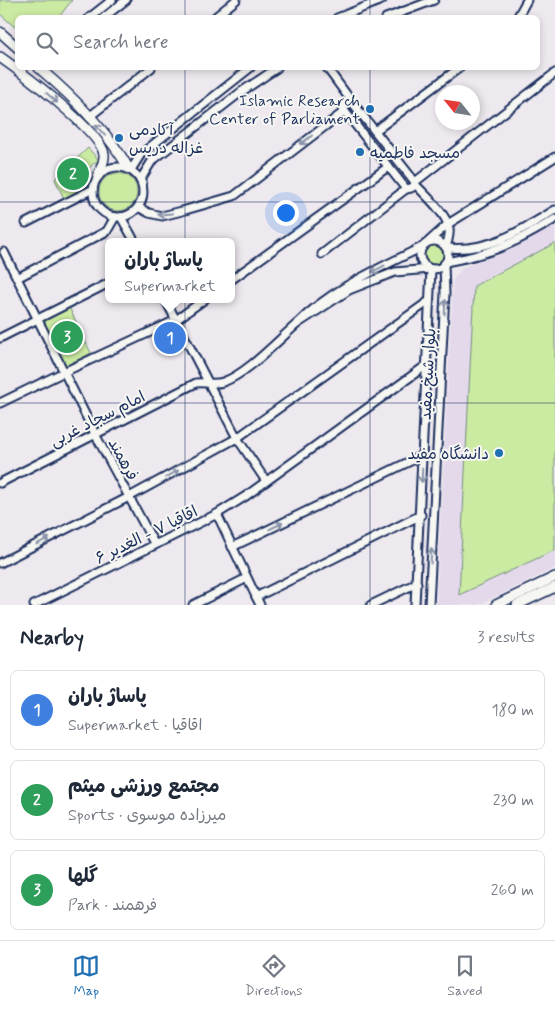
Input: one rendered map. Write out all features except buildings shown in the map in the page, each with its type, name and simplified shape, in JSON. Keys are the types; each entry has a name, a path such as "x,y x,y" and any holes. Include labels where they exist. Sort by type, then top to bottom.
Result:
{"main road":[{"path":"0,32 15,45"},
{"path":"0,57 15,68"},
{"path":"18,70 36,83 86,128 102,146 104,161 98,176"},
{"path":"41,70 89,117 130,169"},
{"path":"496,605 555,577"},
{"path":"523,604 555,587"}],"street":[{"path":"93,15 112,0"},
{"path":"107,15 126,0"},
{"path":"218,15 236,0"},
{"path":"344,15 382,0"},
{"path":"394,15 434,0"},
{"path":"519,15 527,0"},
{"path":"89,117 148,70"},
{"path":"130,169 141,154 247,70"},
{"path":"142,183 139,177 130,169 121,166 104,170 98,176 93,189 94,199 98,208 105,214 118,217 132,213 143,195 142,177 152,161 241,92 274,70"},
{"path":"328,70 448,224 450,230 446,248 448,255 445,263"},
{"path":"375,131 456,70"},
{"path":"322,254 406,189 412,187 555,73"},
{"path":"352,102 345,104 345,111 406,189"},
{"path":"138,206 162,216 234,196 345,111"},
{"path":"297,324 307,313 339,290 422,246 448,224 555,157"},
{"path":"235,277 388,167"},
{"path":"26,222 93,189"},
{"path":"429,241 439,241 446,248 461,250 478,248 502,240 525,229 555,210"},
{"path":"118,217 132,238"},
{"path":"17,278 107,230 118,217"},
{"path":"297,324 358,286 394,272 438,268 445,263 504,246 528,235 555,219"},
{"path":"422,246 419,252 421,262 431,269"},
{"name":"فرهمند","path":"4,252 95,434 155,545"},
{"name":"بلوار شیخ مفید","path":"429,605 446,293 445,263"},
{"name":"بلوار شیخ مفید","path":"415,605 421,515 431,269"},
{"path":"0,338 105,285"},
{"path":"0,563 129,497 237,438 429,301"},
{"path":"168,303 237,438 266,481"},
{"path":"0,403 176,320 199,303"},
{"name":"امام سجاد غربی","path":"0,483 196,383 224,382 240,373 297,324"},
{"name":"اقاقیا ۷ - الغدیر ۶","path":"34,605 216,514 266,481 428,364"},
{"path":"232,547 423,455"},
{"path":"216,514 260,605"},
{"path":"256,597 421,515"},
{"path":"193,605 247,578"},
{"path":"371,605 417,583"}],"shaded area":[{"name":"دانشگاه مفید","path":"555,224 555,568 479,605 436,605 453,280 462,268 527,241"}],"green space":[{"path":"0,0 72,0 61,15 15,15 15,27 0,14"},
{"path":"88,148 99,160 85,174 81,193 65,201 55,179"},
{"path":"118,173 132,178 137,192 132,206 118,211 104,206 99,192 104,178"},
{"path":"434,243 442,246 445,254 442,262 434,265 426,262 423,254 426,246"},
{"name":"دانشگاه مفید","path":"555,243 555,550 459,595 474,286"},
{"path":"69,307 91,353 65,366 43,321"}],"place":[{"name":"Islamic Research Center of Parliament","path":"370,109"},
{"name":"آکادمی غزاله دریس","path":"119,138"},
{"name":"مسجد فاطمیه","path":"360,152"},
{"name":"مجتمع ورزشی میثم","path":"73,174"},
{"name":"گلها","path":"67,337"},
{"name":"پاساژ باران","path":"170,338"},
{"name":"دانشگاه مفید","path":"499,453"}]}
